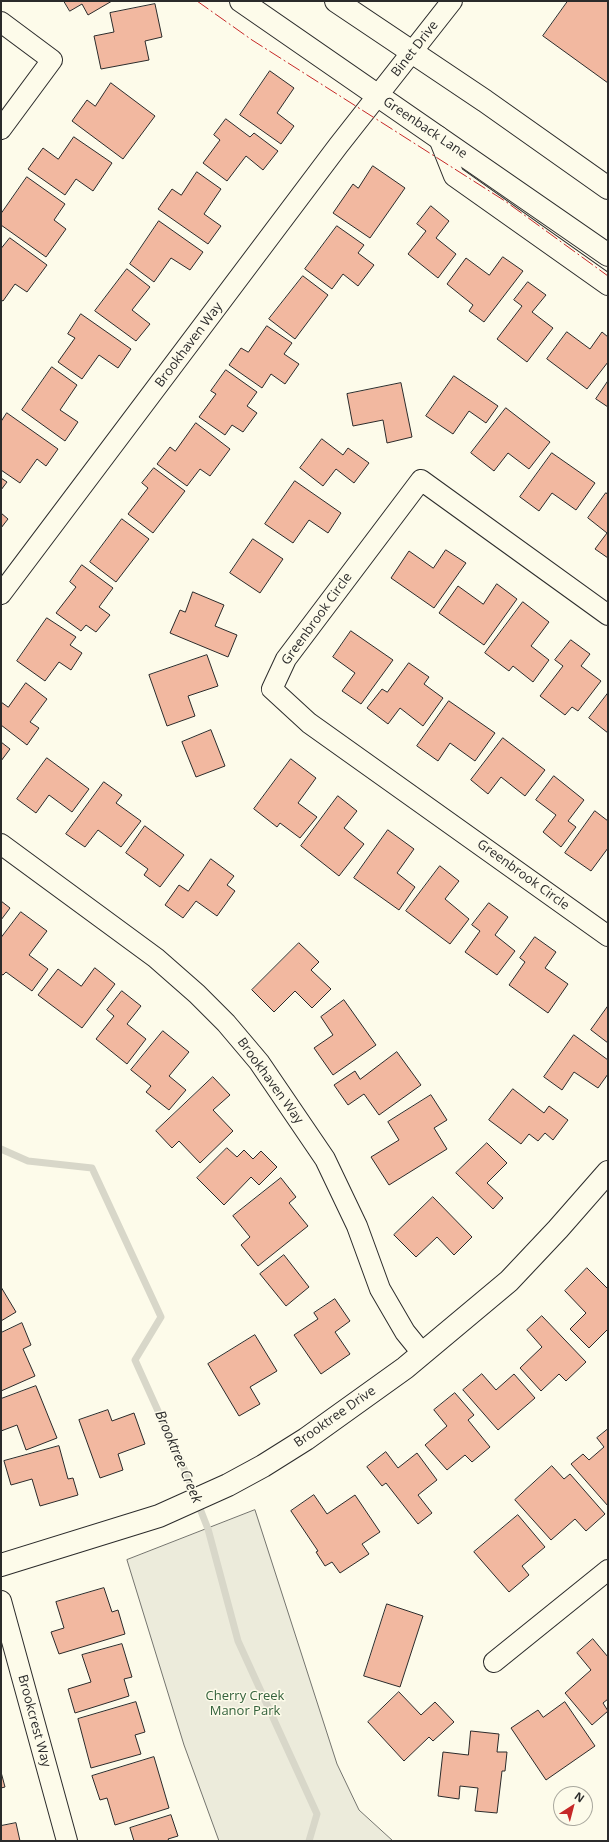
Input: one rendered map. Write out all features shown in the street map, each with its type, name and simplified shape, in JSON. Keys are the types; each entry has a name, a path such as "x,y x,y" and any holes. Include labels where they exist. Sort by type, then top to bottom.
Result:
{"main road":[{"name":"Greenback Lane","path":"241,1 608,255"},
{"path":"336,1 411,53 485,101 608,188"},
{"name":"Brooktree Drive","path":"1,1565 159,1516 228,1485 263,1466 312,1434 387,1381 509,1280 558,1229 608,1172"}],"street":[{"name":"Binet Drive","path":"378,96 452,1"},
{"path":"1,22 52,60 1,129"},
{"name":"Brookhaven Way","path":"1,594 334,152 378,96"},
{"path":"438,136 454,176 608,285"},
{"name":"Greenbrook Circle","path":"608,615 421,480 286,659 272,689 309,723 608,936"},
{"name":"Brookhaven Way","path":"1,844 156,958 198,994 260,1062 324,1159 357,1226 380,1289 404,1332 422,1353"},
{"path":"494,1662 608,1570"},
{"name":"Brookcrest Way","path":"1,1601 67,1841"}],"green space":[{"name":"Cherry Creek Manor Park","path":"255,1510 337,1764 359,1810 393,1841 219,1841 184,1745 127,1560"}],"building":[{"path":"64,1 112,1 88,15 82,4 70,11"},
{"path":"568,1 608,1 608,83 543,36"},
{"path":"155,4 162,37 145,41 149,60 101,69 94,36 114,32 110,13"},
{"path":"270,71 294,88 277,113 294,126 281,144 240,115"},
{"path":"111,83 155,116 123,159 72,121 87,100 95,106"},
{"path":"226,119 250,137 254,133 278,151 263,170 246,156 227,181 203,163 220,140 214,135"},
{"path":"74,137 112,163 93,191 76,179 65,195 28,169 43,148 58,159"},
{"path":"373,166 405,188 370,238 333,213 353,184 358,188"},
{"path":"197,172 221,189 204,214 221,226 208,244 158,209 172,189 181,195"},
{"path":"27,177 65,204 54,220 66,229 46,257 1,225 1,214"},
{"path":"431,206 449,221 436,238 456,254 438,278 408,254 426,231 417,224"},
{"path":"159,221 203,252 190,270 171,258 154,282 130,264"},
{"path":"337,226 364,245 358,253 374,265 358,286 343,274 332,289 305,269"},
{"path":"10,238 47,265 27,292 15,284 3,301 1,300 1,249"},
{"path":"503,257 523,271 484,322 469,311 473,305 447,284 466,258 489,275"},
{"path":"127,269 150,287 132,310 150,324 136,341 95,311"},
{"path":"303,276 328,295 295,339 269,319"},
{"path":"528,282 546,295 532,312 553,328 527,362 497,339 522,306 514,300"},
{"path":"81,314 131,349 118,368 99,355 82,379 58,362 75,338 68,334"},
{"path":"267,326 292,343 284,354 299,364 285,384 271,374 262,388 229,365 241,348 248,352"},
{"path":"567,332 590,349 602,332 608,337 608,362 587,389 547,359"},
{"path":"52,367 77,385 60,410 78,422 65,441 22,410"},
{"path":"226,370 257,392 247,406 257,413 243,432 232,425 225,435 199,417 216,394 211,391"},
{"path":"454,376 498,406 486,423 469,411 453,434 426,416"},
{"path":"608,381 608,407 596,399"},
{"path":"401,383 412,437 387,443 383,420 353,426 347,394"},
{"path":"506,408 550,442 529,469 508,453 494,471 471,453"},
{"path":"7,413 58,449 46,466 37,459 20,483 1,470 1,422"},
{"path":"196,423 230,449 210,476 200,469 187,486 157,464 170,447 175,451"},
{"path":"322,439 343,455 348,448 369,463 354,483 336,469 323,486 300,468"},
{"path":"552,453 595,483 576,510 552,493 539,511 520,497"},
{"path":"154,468 185,491 153,533 128,514 148,488 142,483"},
{"path":"1,478 7,482 1,490"},
{"path":"295,481 341,513 328,533 309,520 293,543 265,524"},
{"path":"606,493 608,494 608,558 595,549 607,533 588,518"},
{"path":"1,513 8,519 1,528"},
{"path":"122,519 149,539 116,582 90,562"},
{"path":"253,539 283,559 260,593 230,573"},
{"path":"446,550 466,563 434,608 391,578 409,551 433,568"},
{"path":"82,565 113,588 99,607 110,615 96,632 86,625 81,631 56,613 76,587 70,582"},
{"path":"497,584 517,599 484,645 439,613 458,586 483,604"},
{"path":"193,592 224,605 215,626 237,635 228,657 170,633 180,610 185,612"},
{"path":"523,602 549,622 531,646 549,660 533,682 513,666 509,671 485,653"},
{"path":"47,618 76,637 70,645 82,653 71,670 59,662 45,681 17,661"},
{"path":"351,631 393,660 361,704 342,691 355,673 333,657"},
{"path":"571,640 590,654 581,666 601,681 578,711 572,707 565,715 540,696 563,666 555,660"},
{"path":"207,655 218,686 188,696 195,716 167,726 149,675"},
{"path":"409,663 429,677 424,684 443,698 423,726 400,708 388,724 367,708 382,689 387,692"},
{"path":"26,683 47,699 30,722 39,728 27,745 1,725 1,702 8,707"},
{"path":"608,693 608,733 589,718"},
{"path":"449,701 495,733 475,761 450,743 438,761 417,746"},
{"path":"211,730 225,766 196,777 182,742"},
{"path":"503,738 545,770 525,796 501,777 488,794 471,780"},
{"path":"1,742 10,749 1,761"},
{"path":"47,758 89,789 72,812 49,795 36,813 17,799"},
{"path":"291,759 316,778 298,803 317,817 300,838 280,823 277,827 254,809"},
{"path":"554,776 584,800 568,821 576,827 561,847 543,832 556,815 536,800"},
{"path":"104,782 122,795 116,803 141,821 121,847 98,830 85,847 66,834"},
{"path":"338,796 357,811 344,828 364,844 339,876 301,846"},
{"path":"595,811 608,821 608,848 591,871 565,853"},
{"path":"145,826 184,855 160,887 144,875 148,869 126,853"},
{"path":"388,830 414,849 397,873 415,887 399,910 354,878"},
{"path":"211,859 234,876 227,885 235,891 217,916 196,901 183,918 165,905 179,885 188,891"},
{"path":"440,866 459,881 445,899 469,919 450,944 406,911"},
{"path":"1,901 10,908 1,920"},
{"path":"489,903 508,917 495,935 515,951 497,975 465,952 480,931 472,925"},
{"path":"21,912 47,931 29,955 48,969 32,991 6,972 3,975 1,974 1,938"},
{"path":"535,937 556,952 545,968 568,984 548,1013 509,985 525,962 520,958"},
{"path":"299,943 319,962 311,970 331,989 312,1008 295,991 274,1012 252,990"},
{"path":"95,968 115,984 82,1028 38,995 58,969 81,986"},
{"path":"122,991 141,1006 127,1024 146,1039 127,1064 96,1039 114,1016 107,1010"},
{"path":"344,1000 376,1045 333,1075 314,1048 333,1035 321,1017"},
{"path":"608,1006 608,1043 591,1030"},
{"path":"163,1031 189,1052 169,1076 186,1090 169,1110 146,1092 151,1086 131,1070"},
{"path":"574,1035 608,1060 608,1074 598,1088 574,1072 562,1090 544,1077"},
{"path":"397,1052 421,1085 379,1115 364,1094 348,1105 334,1085 355,1071 360,1079"},
{"path":"213,1077 230,1095 213,1110 233,1131 200,1163 179,1141 172,1148 156,1131"},
{"path":"513,1089 544,1113 549,1106 568,1120 553,1140 545,1133 538,1141 529,1134 521,1144 489,1120"},
{"path":"431,1095 447,1120 434,1128 447,1149 389,1185 371,1157 399,1140 388,1122"},
{"path":"487,1143 507,1163 487,1183 503,1198 493,1209 456,1173"},
{"path":"227,1148 237,1157 244,1150 253,1159 261,1151 277,1167 259,1185 251,1177 224,1205 197,1178"},
{"path":"281,1178 296,1197 289,1203 308,1226 258,1266 241,1245 250,1237 233,1216"},
{"path":"433,1197 472,1237 454,1255 437,1237 416,1257 394,1235"},
{"path":"284,1255 309,1287 286,1306 260,1274"},
{"path":"587,1268 608,1289 608,1329 589,1348 570,1329 586,1313 565,1291"},
{"path":"1,1287 16,1312 1,1321"},
{"path":"335,1299 350,1321 335,1332 350,1354 321,1374 294,1335 318,1319 314,1313"},
{"path":"542,1316 586,1362 566,1381 559,1374 541,1391 520,1368 542,1347 527,1330"},
{"path":"22,1323 31,1345 23,1349 35,1376 1,1391 1,1333"},
{"path":"255,1335 277,1371 250,1387 260,1404 239,1416 208,1364"},
{"path":"482,1374 496,1390 514,1374 535,1398 498,1430 463,1390"},
{"path":"36,1386 57,1438 26,1450 17,1425 1,1431 1,1399"},
{"path":"455,1393 474,1415 468,1420 490,1447 472,1462 465,1455 447,1470 425,1445 447,1426 434,1410"},
{"path":"108,1410 112,1421 134,1413 145,1444 118,1454 123,1470 100,1478 79,1420"},
{"path":"608,1429 608,1506 571,1464 583,1454 589,1460 604,1447 597,1438"},
{"path":"59,1446 68,1479 73,1478 78,1495 40,1506 32,1479 11,1485 4,1461"},
{"path":"386,1452 398,1468 417,1453 437,1480 418,1495 432,1513 418,1524 386,1483 382,1486 367,1467"},
{"path":"552,1466 564,1479 570,1474 605,1514 586,1531 575,1519 551,1540 515,1500"},
{"path":"314,1495 327,1514 355,1495 380,1532 362,1544 369,1554 340,1573 332,1562 325,1566 316,1552 318,1551 291,1511"},
{"path":"518,1515 545,1547 522,1566 529,1575 509,1592 474,1552"},
{"path":"104,1588 112,1612 118,1610 125,1634 59,1654 51,1632 64,1628 56,1602"},
{"path":"387,1604 423,1616 400,1687 364,1676"},
{"path":"593,1639 608,1657 608,1699 603,1703 608,1711 592,1725 565,1693 591,1670 577,1653"},
{"path":"122,1644 132,1677 124,1679 129,1696 75,1713 68,1689 91,1682 82,1655"},
{"path":"399,1692 421,1715 435,1702 454,1722 433,1741 429,1737 404,1761 368,1722"},
{"path":"136,1702 145,1732 135,1735 141,1754 91,1768 78,1719"},
{"path":"565,1702 595,1746 546,1780 511,1728 538,1710 543,1717"},
{"path":"471,1731 499,1734 497,1752 507,1752 505,1771 502,1771 497,1813 475,1811 478,1788 460,1786 459,1799 438,1796 443,1752 468,1755"},
{"path":"154,1757 169,1808 115,1825 107,1798 100,1800 92,1776"},
{"path":"1,1772 5,1787 1,1788"},
{"path":"171,1815 178,1836 168,1839 169,1841 134,1841 130,1828"},
{"path":"16,1823 20,1841 1,1841 1,1826"}],"waterway":[{"name":"Brooktree Creek","path":"1,1149 28,1161 92,1168 161,1317 135,1360 186,1473 208,1529 238,1641 317,1814 309,1841"}],"power":[{"path":"197,1 252,40 505,201 608,276"}]}
